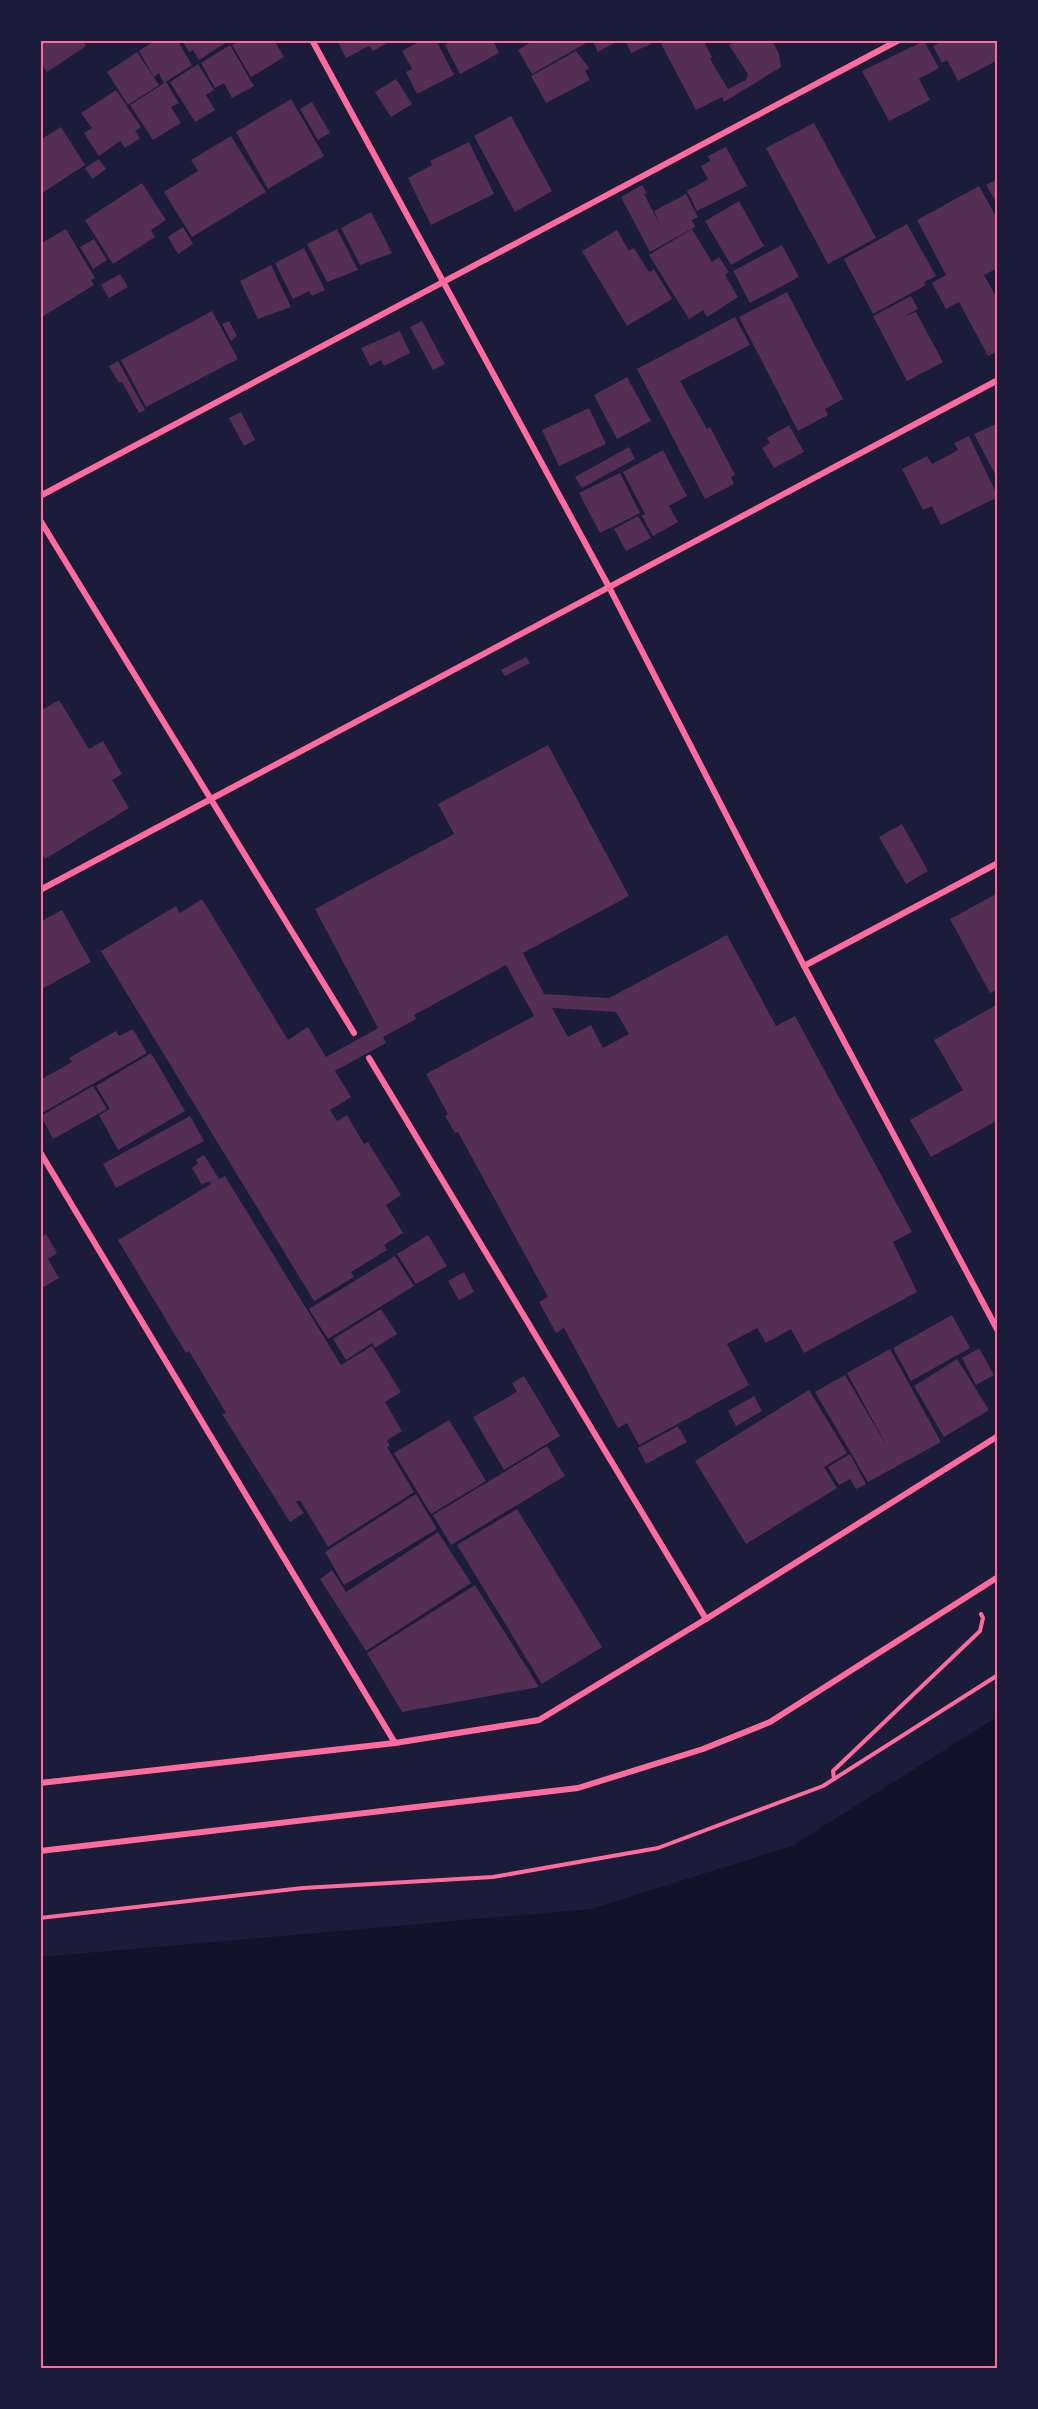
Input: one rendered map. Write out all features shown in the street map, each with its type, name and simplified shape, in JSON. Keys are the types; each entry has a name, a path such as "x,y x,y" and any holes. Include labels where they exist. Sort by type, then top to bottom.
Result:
{"street":[{"path":"312,40 609,587 804,966 998,1330"},
{"path":"40,496 443,280 899,40"},
{"path":"40,890 998,380"},
{"path":"40,520 354,1033"},
{"path":"804,966 998,863"},
{"path":"369,1058 706,1619"},
{"path":"40,1152 395,1743"},
{"path":"40,1783 395,1743 539,1720 706,1619 998,1436"},
{"path":"40,1851 578,1788 703,1749 770,1722 998,1577"}],"path":[{"path":"834,1779 833,1771 980,1631 983,1618 970,1595"},
{"path":"40,1918 303,1887 493,1877 658,1848 823,1786 998,1674"}],"shaded area":[{"path":"997,1717 997,2368 41,2368 41,1957 591,1909 792,1846"}],"building":[{"path":"40,40 82,40 86,46 47,72 40,62"},
{"path":"156,40 177,40 192,65 164,83 159,73 154,77 139,51"},
{"path":"182,40 230,40 199,60 193,50 189,52"},
{"path":"234,40 274,40 284,57 251,77 232,45 236,43"},
{"path":"337,40 392,40 373,51 369,46 346,58"},
{"path":"422,40 436,40 454,75 417,94 406,72 412,69 402,51"},
{"path":"453,40 493,40 499,53 460,74 445,45"},
{"path":"534,40 585,40 586,43 532,74 518,50"},
{"path":"592,40 620,40 598,52"},
{"path":"625,40 649,40 651,44 631,53"},
{"path":"659,40 703,40 712,57 710,59 728,89 746,80 748,74 729,45 737,40 772,40 779,54 781,67 724,102 722,97 696,110"},
{"path":"944,40 996,40 998,60 958,81 947,60 942,63 933,46"},
{"path":"924,41 939,68 919,79 930,100 889,121 862,71"},
{"path":"230,45 254,86 232,98 224,83 215,88 201,63"},
{"path":"576,51 589,68 585,71 590,80 546,103 531,76"},
{"path":"137,52 159,85 128,105 107,72"},
{"path":"198,64 214,90 206,95 215,110 195,122 170,82"},
{"path":"396,79 412,104 391,117 375,92"},
{"path":"166,82 179,103 171,107 181,123 153,140 130,105"},
{"path":"116,90 127,106 125,108 127,107 141,127 135,131 140,138 125,148 120,141 99,156 84,133 92,128 81,113"},
{"path":"291,99 324,156 268,189 236,132"},
{"path":"312,102 330,133 318,140 300,109"},
{"path":"511,116 552,191 515,212 474,136"},
{"path":"814,123 876,238 828,264 766,148"},
{"path":"61,127 85,165 42,193 40,140"},
{"path":"231,136 266,192 192,237 164,192 198,171 191,160"},
{"path":"469,142 494,194 431,225 408,178 432,165 430,161"},
{"path":"726,147 747,186 697,211 687,191 708,179 701,166 710,161 708,156"},
{"path":"99,159 106,169 92,179 85,168"},
{"path":"998,179 998,205 986,185"},
{"path":"142,183 166,220 151,230 155,237 113,264 85,220"},
{"path":"642,185 647,193 644,194 661,227 654,211 686,194 698,217 692,220 695,227 650,252 621,197"},
{"path":"979,186 998,220 998,268 984,275 998,300 998,351 988,356 959,302 946,309 932,283 946,275 917,220"},
{"path":"739,201 764,246 731,265 705,221"},
{"path":"371,212 392,253 360,265 341,228"},
{"path":"907,224 936,276 924,282 926,285 873,314 844,259"},
{"path":"183,227 193,244 178,254 168,237"},
{"path":"66,229 95,278 91,280 94,285 40,318 40,244"},
{"path":"337,229 358,270 327,282 307,244"},
{"path":"692,229 712,262 719,257 729,272 725,275 738,297 707,317 703,310 689,319 649,255"},
{"path":"617,230 629,251 634,248 649,272 654,269 672,299 627,326 582,251"},
{"path":"94,239 107,260 93,269 80,247"},
{"path":"782,245 799,277 750,303 733,271"},
{"path":"304,248 325,290 312,296 309,291 293,299 275,263"},
{"path":"271,265 291,307 258,319 240,281"},
{"path":"120,274 128,287 109,298 101,285"},
{"path":"787,292 843,399 825,409 828,415 798,431 739,317"},
{"path":"911,296 918,309 903,317 916,312 943,362 907,381 873,316"},
{"path":"212,311 238,359 146,407 121,360"},
{"path":"735,317 750,345 680,381 707,429 710,427 735,475 731,477 734,484 705,499 637,369"},
{"path":"229,321 237,336 231,341 222,324"},
{"path":"422,321 445,364 433,370 410,327"},
{"path":"400,331 410,353 384,366 381,360 370,366 361,348"},
{"path":"118,361 145,410 139,413 122,382 119,383 109,366"},
{"path":"627,377 651,421 617,439 594,395"},
{"path":"589,408 606,444 559,466 542,430"},
{"path":"241,412 255,440 244,446 229,418"},
{"path":"998,423 998,480 974,434"},
{"path":"789,425 804,452 774,468 762,448 770,443 767,438"},
{"path":"969,436 998,497 941,525 932,506 923,510 902,469 927,456 932,464 958,450 954,443"},
{"path":"629,447 635,459 582,488 575,477"},
{"path":"663,450 687,496 669,506 678,522 653,536 642,516 645,514 623,472"},
{"path":"620,473 640,513 600,533 579,493"},
{"path":"638,516 651,538 626,551 614,529"},
{"path":"526,657 530,663 505,676 501,670"},
{"path":"59,700 89,749 103,741 122,774 112,780 129,808 45,859 40,851 40,711"},
{"path":"548,745 629,896 523,953 544,994 609,998 727,935 776,1026 795,1016 912,1232 893,1242 917,1292 804,1353 791,1329 766,1343 757,1328 727,1344 749,1385 639,1445 627,1423 618,1428 564,1328 556,1333 539,1302 548,1297 458,1132 455,1133 445,1116 448,1114 426,1074 534,1016 506,965 414,1015 416,1019 383,1037 386,1043 335,1071 351,1097 330,1110 337,1121 347,1115 364,1144 368,1142 401,1195 386,1205 403,1233 384,1245 387,1250 351,1272 354,1277 314,1301 101,951 176,906 180,913 202,899 288,1040 308,1027 326,1057 378,1028 315,909 454,834 438,804","holes":["552,1008 616,1012 629,1034 603,1048 591,1025 568,1037"]},
{"path":"902,824 928,871 906,884 879,837"},
{"path":"998,893 998,989 990,993 950,919"},
{"path":"62,910 91,962 40,990 40,922"},
{"path":"998,1004 998,1120 931,1157 910,1120 963,1090 934,1040"},
{"path":"133,1029 147,1053 40,1114 40,1080 72,1062 69,1058 116,1031 119,1036"},
{"path":"151,1053 185,1111 118,1150 99,1115 110,1109 96,1086"},
{"path":"93,1086 107,1109 53,1139 41,1116"},
{"path":"190,1116 204,1141 116,1188 103,1164"},
{"path":"204,1155 219,1179 225,1176 341,1365 372,1346 401,1392 385,1402 402,1431 387,1440 390,1446 387,1447 414,1492 328,1547 300,1500 296,1502 304,1513 290,1522 222,1414 226,1413 189,1351 186,1353 118,1240 211,1184 209,1181 202,1185 192,1168 198,1163 196,1160"},
{"path":"46,1234 57,1253 48,1259 59,1278 40,1289 40,1238"},
{"path":"428,1235 447,1266 416,1284 397,1254"},
{"path":"395,1256 414,1286 328,1339 309,1309"},
{"path":"464,1272 474,1292 459,1300 448,1281"},
{"path":"381,1309 397,1334 375,1348 372,1343 346,1360 333,1339"},
{"path":"952,1315 970,1348 911,1381 893,1348"},
{"path":"979,1348 994,1375 976,1385 962,1358"},
{"path":"890,1349 941,1442 868,1482 815,1392 845,1375 888,1448 847,1373"},
{"path":"957,1359 989,1410 944,1437 914,1386"},
{"path":"524,1376 560,1436 504,1470 473,1417 517,1392 512,1383"},
{"path":"809,1390 847,1453 824,1467 837,1488 746,1544 695,1461"},
{"path":"754,1396 762,1411 736,1426 728,1411"},
{"path":"449,1420 486,1481 431,1514 394,1453"},
{"path":"678,1426 687,1442 646,1464 638,1448"},
{"path":"547,1446 565,1476 451,1545 433,1515"},
{"path":"850,1454 866,1484 856,1489 850,1479 839,1485 828,1467"},
{"path":"416,1494 437,1529 344,1585 325,1552"},
{"path":"517,1509 602,1647 542,1684 457,1545"},
{"path":"438,1532 471,1583 366,1651 320,1579 332,1570 346,1592"},
{"path":"475,1585 539,1687 402,1712 367,1653"}]}
